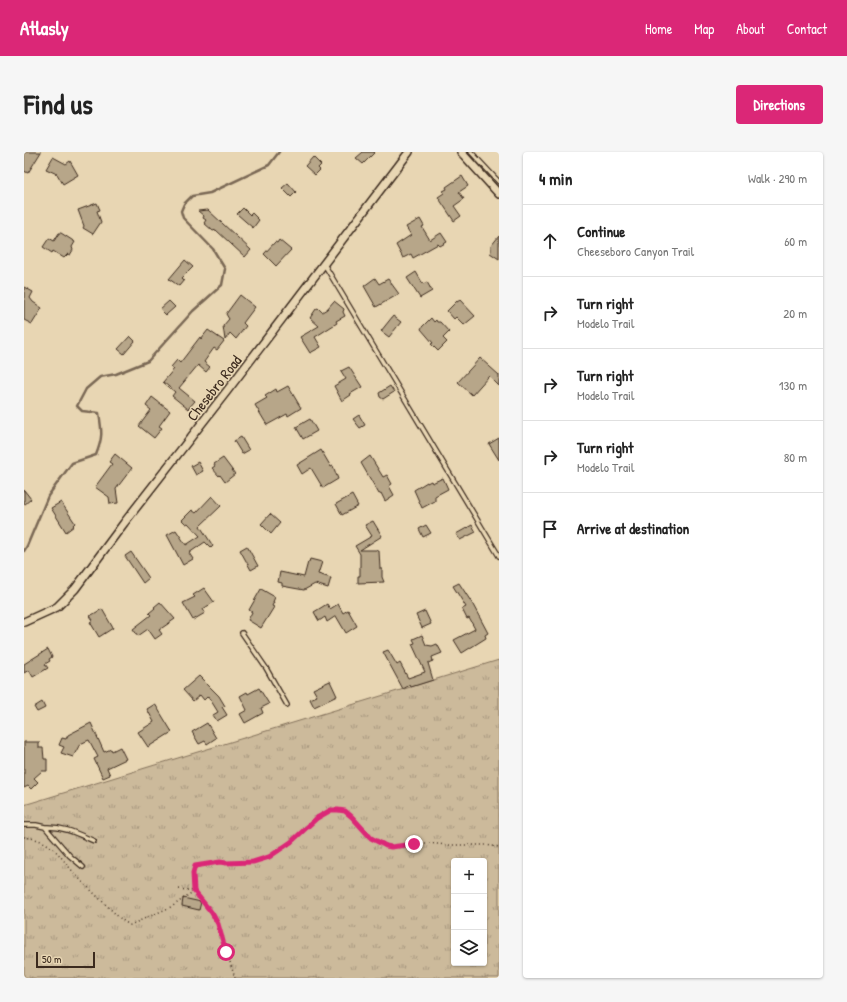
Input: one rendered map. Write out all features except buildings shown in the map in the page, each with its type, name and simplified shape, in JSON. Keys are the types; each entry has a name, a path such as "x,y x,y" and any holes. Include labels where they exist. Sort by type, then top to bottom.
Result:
{"street":[{"name":"Chesebro Road","path":"24,622 57,607 75,589 409,152"},
{"path":"461,152 499,194"}],"lane":[{"path":"471,152 499,182"},
{"path":"324,264 499,556"},
{"path":"242,633 266,668 287,705"},
{"path":"24,825 44,827 55,826 94,841"},
{"path":"44,827 70,856 83,867"}],"path":[{"path":"235,978 218,924 212,913 194,891 193,873 195,866 220,862 253,862 269,857 291,842 317,818 331,810 345,811 371,838 391,847 426,844 484,845 499,847"},
{"path":"24,837 48,844 54,849 74,874 120,918 130,925 173,906 194,891"},
{"path":"179,889 194,891"}],"green space":[{"path":"499,660 499,978 24,978 24,805"}],"waterway":[{"path":"24,551 48,496 72,463 96,455 100,444 101,434 99,413 82,411 77,406 86,389 100,377 116,374 148,361 193,311 222,285 225,269 213,249 183,218 181,211 184,204 192,196 210,193 269,165 279,152"}],"route":[{"path":"226,952 218,924 207,906 194,891 193,873 195,866 205,866 220,862 253,862 269,857 301,835 317,818 331,810 345,811 376,842 391,847 414,844"}]}
